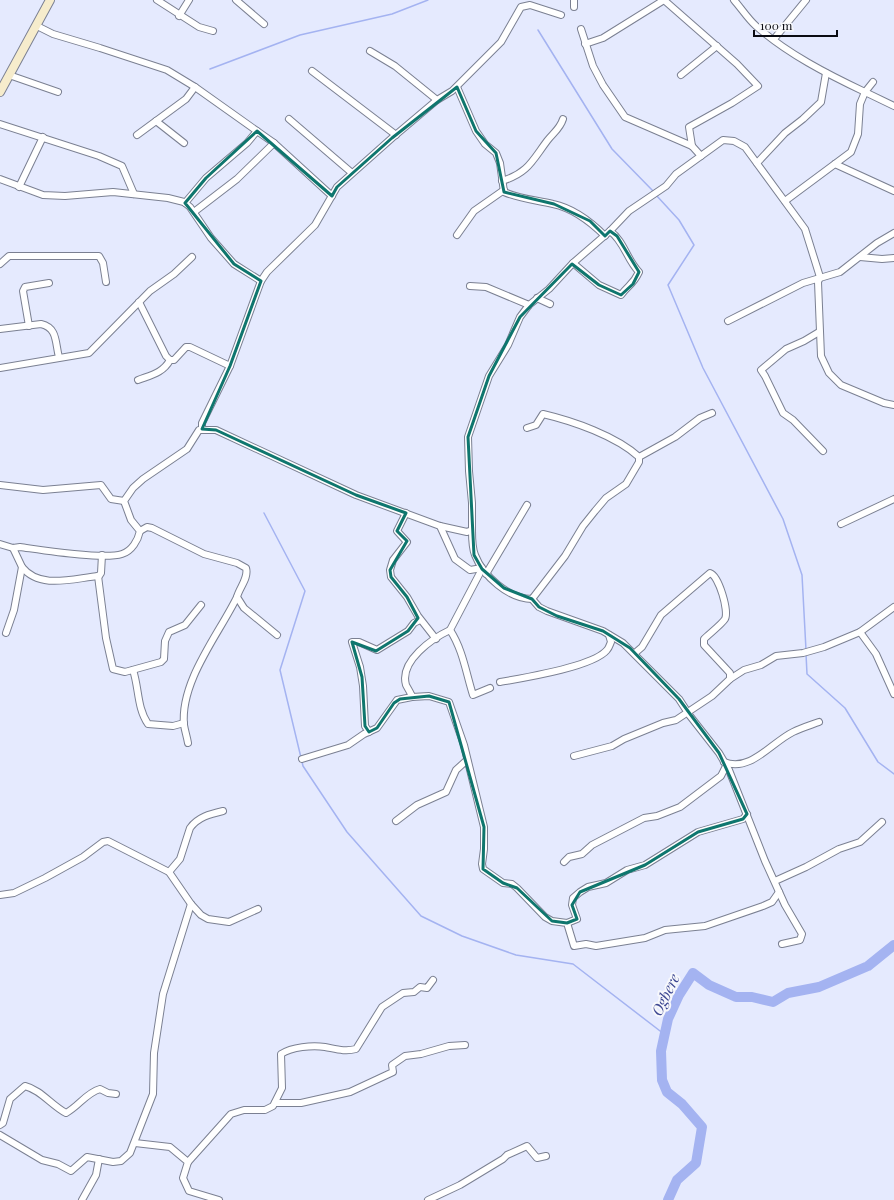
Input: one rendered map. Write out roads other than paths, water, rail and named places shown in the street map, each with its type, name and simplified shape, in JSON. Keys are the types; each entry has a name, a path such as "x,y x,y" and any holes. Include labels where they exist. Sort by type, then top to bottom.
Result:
{"street":[{"path":"0,92 50,0"},
{"path":"157,0 179,16 199,27 213,30"},
{"path":"179,16 189,0"},
{"path":"236,0 264,24"},
{"path":"585,44 603,38 664,0 737,64 758,86 727,107 689,127 692,146"},
{"path":"734,0 756,25 774,39 826,73 894,106"},
{"path":"774,39 806,0"},
{"path":"202,429 202,423 230,366 261,281 267,272 314,225 337,187 437,100 457,87 501,42 515,20 521,7 530,5 561,15"},
{"path":"37,26 53,34 167,70 195,87 274,143 332,196"},
{"path":"581,29 593,66 625,117 692,146 700,156"},
{"path":"681,75 717,46"},
{"path":"370,51 395,66 437,100"},
{"path":"312,71 396,135"},
{"path":"757,163 785,133 803,120 821,102 826,73"},
{"path":"9,75 58,92"},
{"path":"785,201 851,152 858,134 860,104 865,92 873,82"},
{"path":"138,135 186,99 195,87"},
{"path":"457,87 476,131 485,144 496,153 500,163 504,192 513,196 554,204 567,209 590,221 608,233 616,236 634,267 639,272 633,284 625,289 621,295 599,285 572,263"},
{"path":"289,119 352,173"},
{"path":"502,181 513,178 527,169 558,130 563,119"},
{"path":"156,121 184,142"},
{"path":"0,124 99,156 122,166 134,194"},
{"path":"185,203 206,178 247,143 257,131"},
{"path":"19,187 44,138"},
{"path":"782,944 800,940 802,934 780,892 757,842 747,814 725,764 679,699 654,676 635,653 623,643 584,624 557,616 539,607 532,599 517,596 484,570 474,555 472,503 468,472 468,437 489,376 508,345 520,317 529,305 549,289 572,263 608,233 629,211 666,186 676,174 723,140 734,141 745,147 805,229 820,277 818,282 821,356 829,373 841,385 860,394 894,405"},
{"path":"194,212 237,179 274,143"},
{"path":"835,164 894,190"},
{"path":"0,179 43,195 65,196 113,192 168,198 185,203 194,212 212,238 234,264 261,281"},
{"path":"457,235 474,211 504,190"},
{"path":"728,321 778,294 820,277 840,272 877,242 894,233"},
{"path":"0,264 9,256 99,256 103,263 106,282"},
{"path":"0,368 89,352 150,291 174,274 192,257"},
{"path":"860,257 882,259 894,258"},
{"path":"29,326 23,291 25,287 49,283"},
{"path":"470,286 486,287 529,305"},
{"path":"537,298 550,304"},
{"path":"139,302 166,356 170,360"},
{"path":"0,329 41,324 51,328 60,357"},
{"path":"819,332 804,342 786,349 761,370 783,413 793,420 823,451"},
{"path":"138,380 159,373 166,368 170,360 174,360 186,346 230,366"},
{"path":"639,457 675,436 700,418 712,413"},
{"path":"527,428 536,425 543,414 561,419 629,448 639,457"},
{"path":"124,501 133,488 143,479 187,448 198,430 216,430 356,495 440,526 467,532 472,530"},
{"path":"532,599 565,556 594,511 606,498 626,484 639,462 639,457"},
{"path":"0,485 44,490 101,485 111,499 124,501"},
{"path":"841,524 894,499"},
{"path":"124,501 131,520 140,531"},
{"path":"412,696 406,685 407,672 410,663 422,648 442,633 450,630 484,570 527,505"},
{"path":"406,513 397,531 407,542 393,560 390,570 391,577 407,596 420,620 436,639"},
{"path":"440,526 458,564 470,570 484,570"},
{"path":"0,544 13,548 20,547 102,555 123,554 138,541 140,531 147,527 152,528 204,554 237,562 246,568 245,580 239,588 237,597 197,669 188,695 184,723 188,743"},
{"path":"13,548 27,574 37,579 48,580 98,576"},
{"path":"102,555 101,572 98,576 108,649 113,669 125,672 161,662 164,659 165,641 169,632 185,625 201,605"},
{"path":"6,633 14,610 22,567"},
{"path":"635,653 642,647 661,615 689,593 704,577 712,574 720,587 726,613 725,620 704,639 704,645 730,673 730,679"},
{"path":"237,597 244,608 277,635"},
{"path":"574,756 612,746 637,733 663,723 676,720 712,696 730,679 744,670 761,665 776,656 806,652 824,647 860,632 894,607"},
{"path":"369,732 366,726 361,672 352,642 359,642 378,650 408,631 414,623 420,620"},
{"path":"450,630 456,640 465,664 472,695 490,688"},
{"path":"860,632 876,654 894,694"},
{"path":"500,682 557,670 596,658 607,650 611,642 609,635"},
{"path":"132,670 137,684 141,715 148,724 173,726 184,723"},
{"path":"302,758 348,745 377,728 397,700 412,696 429,696 449,702 467,760 484,827 483,869 503,884 512,884 549,920 567,923 578,919 572,904 573,898 588,887 606,883 627,870 645,865 698,832 743,819 747,814"},
{"path":"725,764 739,764 749,760 793,732 820,722"},
{"path":"396,821 417,805 446,792 456,770 467,760"},
{"path":"564,862 569,857 582,854 592,845 644,818 657,816 680,807 722,776 725,764"},
{"path":"169,872 180,859 190,828 193,824 208,815 222,811"},
{"path":"775,881 806,867 839,849 860,842 882,822"},
{"path":"0,895 14,893 45,878 83,857 103,842 108,841 169,872 191,904 201,915 208,919 229,922 258,909"},
{"path":"567,923 574,946 586,944 596,946 645,938 665,930 705,926 772,902 780,892"},
{"path":"0,1136 42,1160 58,1164 71,1171 87,1157 121,1161 130,1153 153,1094 154,1052 162,1001 191,904"},
{"path":"220,1200 189,1190 183,1178 188,1162 231,1114 244,1110 265,1110 273,1106 282,1088 281,1054 287,1051 310,1047 324,1047 342,1051 356,1049 382,1007 403,993 414,992 420,987 427,988 433,980"},
{"path":"275,1103 301,1103 350,1092 393,1072 392,1065 405,1056 420,1054 449,1046 465,1045"},
{"path":"0,1125 3,1123 10,1099 25,1086 33,1088 57,1108 66,1113 75,1108 94,1090 100,1088 108,1093 116,1094"},
{"path":"135,1142 170,1147 188,1162"},
{"path":"428,1200 455,1188 503,1159 507,1155 527,1146 537,1158 546,1156"},
{"path":"82,1200 96,1175 99,1159"}],"waterway":[{"path":"210,69 300,35 392,14 428,0"},
{"path":"538,30 612,149 654,192"},
{"path":"656,195 679,220 694,245 668,285 703,368 783,519 802,575 806,650"},
{"path":"264,513 305,591 280,670 303,766 347,832 421,916 462,936 516,955 573,964 664,1034"},
{"path":"806,654 807,674 845,708 878,762 894,774"},
{"name":"Ogbere","path":"668,1200 677,1180 696,1163 702,1127 682,1104 667,1092 662,1080 661,1051 668,1019 679,995 693,973 709,985 736,997 752,997 773,1002 788,993 819,987 868,966 894,945"}]}
